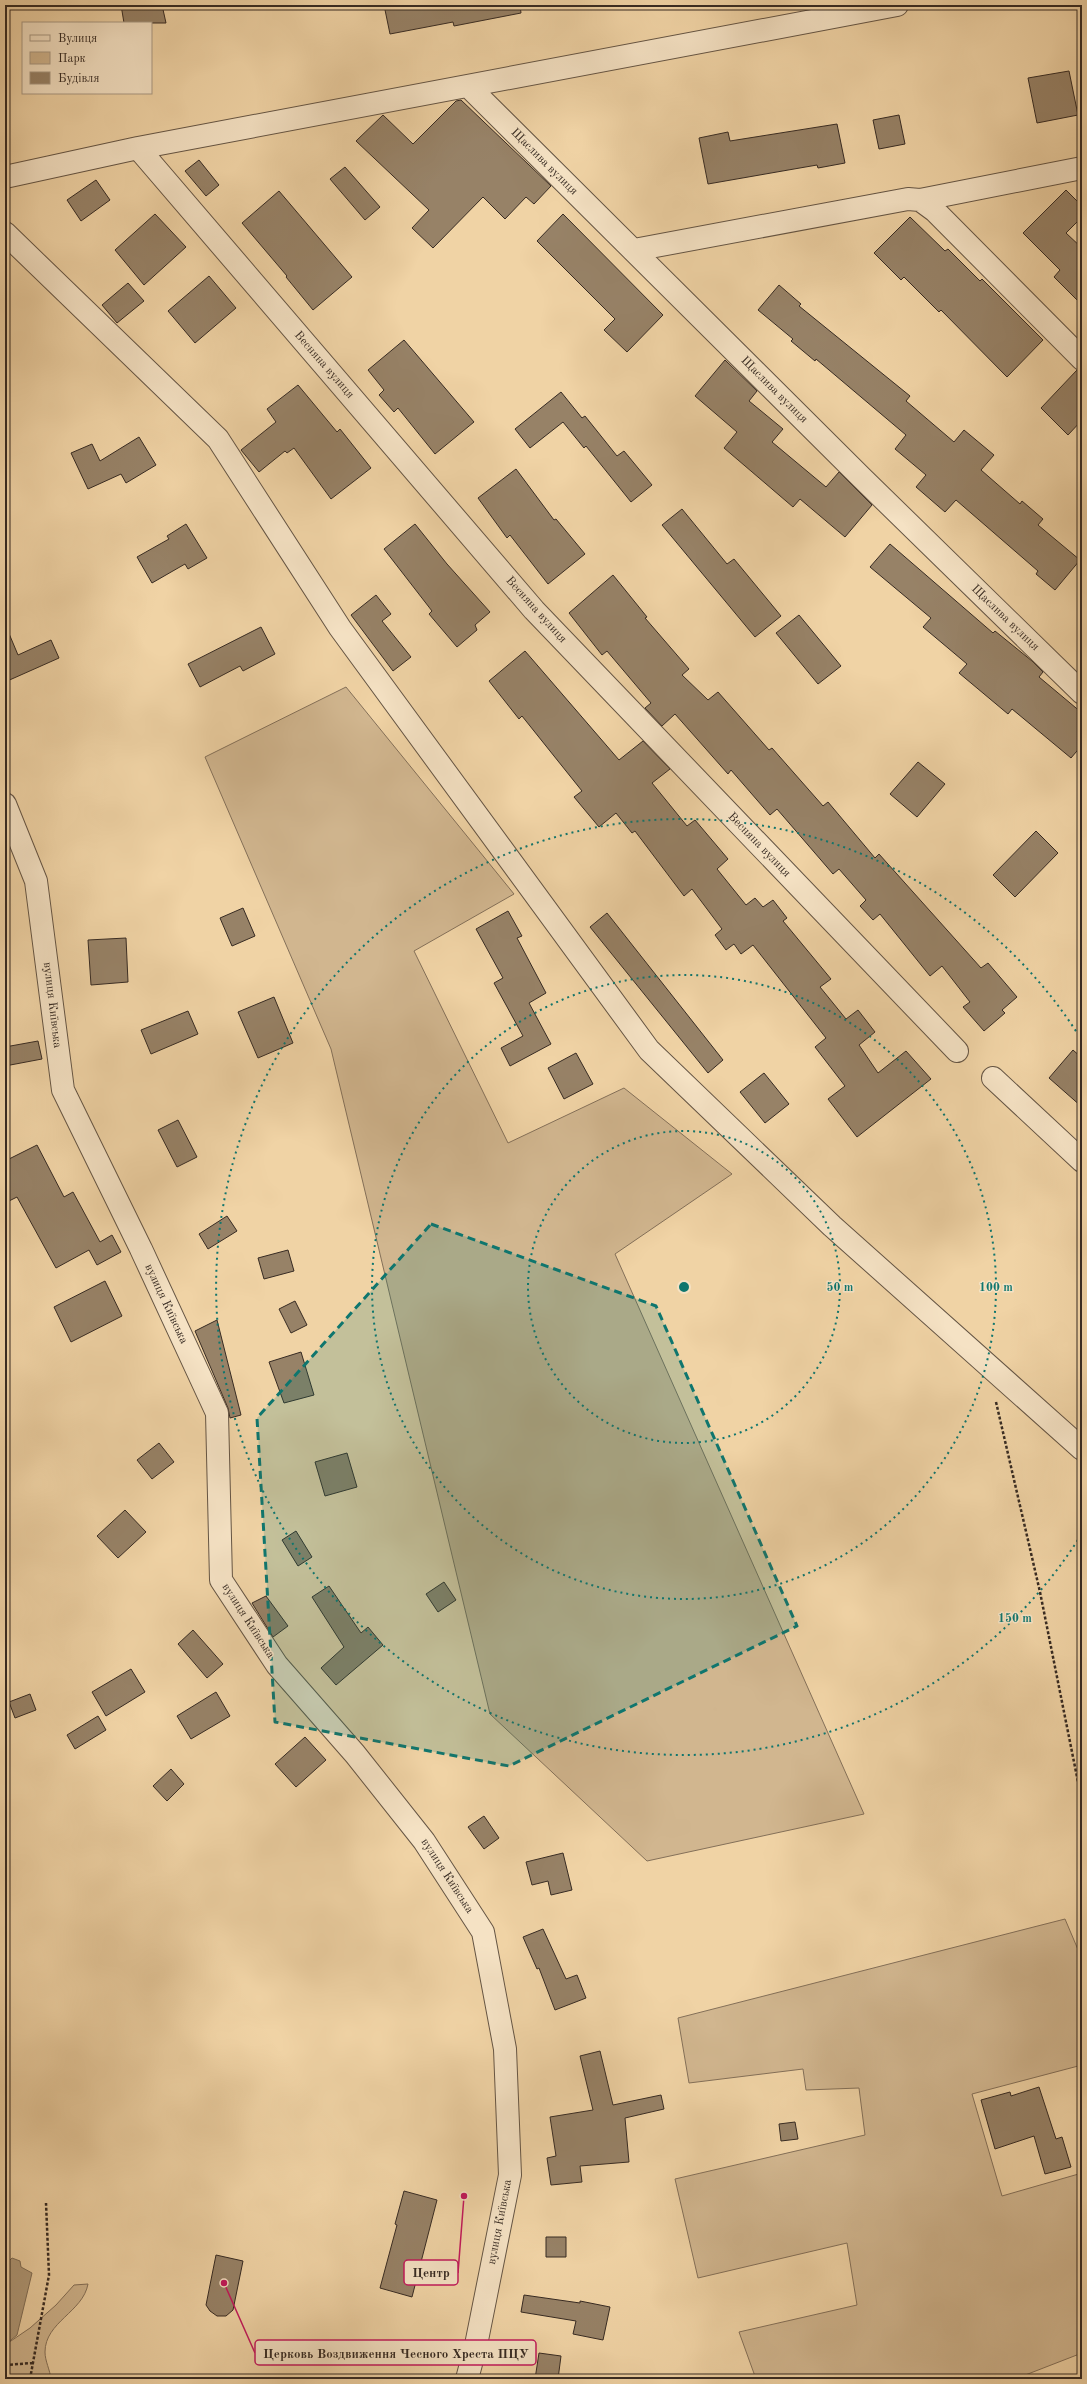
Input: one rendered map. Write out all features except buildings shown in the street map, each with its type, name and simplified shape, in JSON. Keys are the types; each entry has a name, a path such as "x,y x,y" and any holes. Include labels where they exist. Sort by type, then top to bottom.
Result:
{"street":[{"path":"5,177 138,148 897,5"},
{"name":"Щаслива вулиця","path":"468,86 862,478 1082,693"},
{"name":"Весняна вулиця","path":"138,148 534,610 957,1051"},
{"path":"634,250 908,199 920,200 1082,168"},
{"path":"920,200 935,211 1082,360"},
{"path":"5,233 218,439 340,628 649,1050 832,1226 1082,1449"},
{"name":"вулиця Київська","path":"5,804 36,881 63,1090 141,1249 217,1413 221,1580 277,1665 355,1754 424,1841 483,1932 505,2049 510,2176 476,2345 466,2379"},
{"path":"993,1078 1082,1161"}],"path":[{"path":"988,1366 1040,1592 1082,1802"},
{"path":"30,2379 49,2275 46,2203"},
{"path":"5,2364 33,2363"}],"highlighted area":[{"path":"431,1224 656,1306 797,1626 509,1766 275,1722 257,1418"}],"green space":[{"path":"346,687 514,894 414,951 508,1143 624,1088 732,1174 615,1254 864,1814 647,1861 490,1714 331,1049 205,757"},
{"path":"1065,1919 1082,1959 1082,2065 972,2094 1002,2196 1082,2173 1082,2353 1015,2379 756,2379 739,2332 857,2305 847,2243 698,2278 675,2179 865,2135 859,2088 806,2090 803,2069 689,2083 678,2018"},
{"path":"88,2284 85,2294 57,2325 47,2342 45,2355 51,2379 5,2379 5,2345 30,2328 56,2305 74,2285"}],"shaded area":[{"path":"12,2258 20,2261 21,2267 32,2273 17,2335 5,2345 5,2265"}],"place":[{"name":"Центр","path":"464,2196"},
{"name":"Церковь Воздвиження Чесного Хреста ПЦУ","path":"224,2283"}]}
